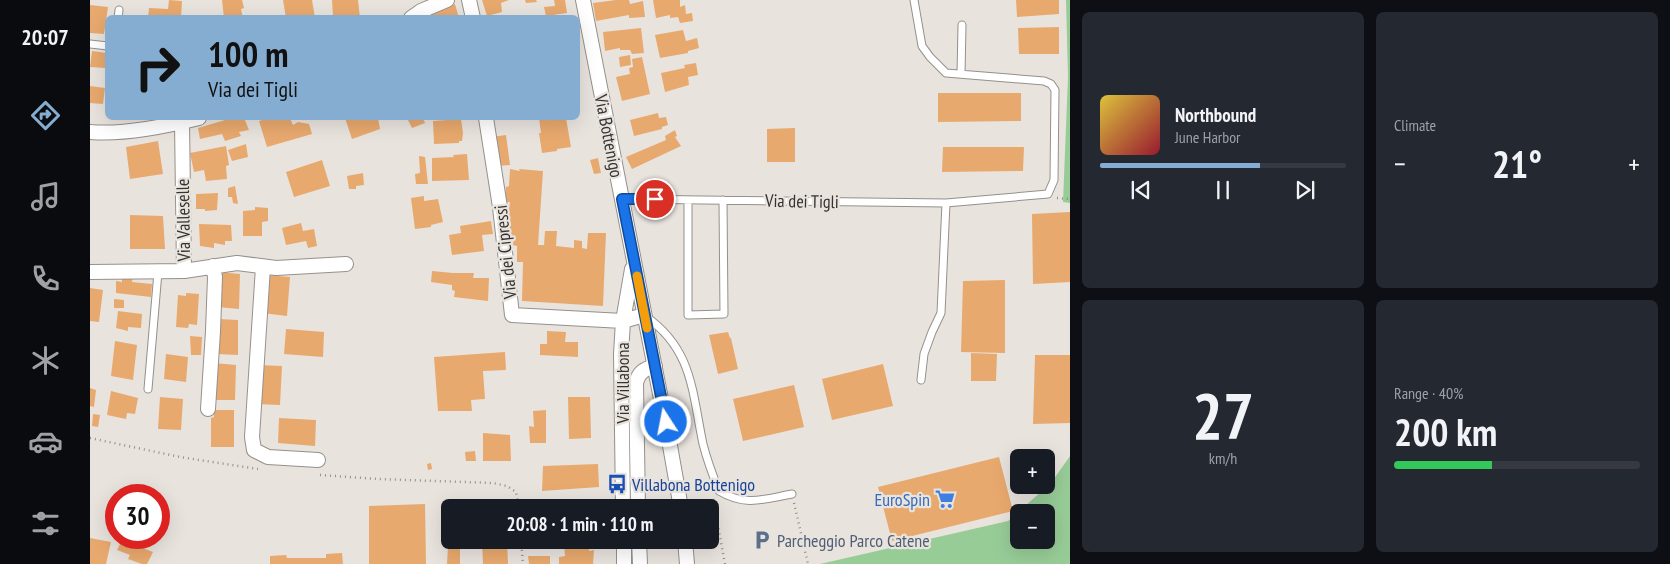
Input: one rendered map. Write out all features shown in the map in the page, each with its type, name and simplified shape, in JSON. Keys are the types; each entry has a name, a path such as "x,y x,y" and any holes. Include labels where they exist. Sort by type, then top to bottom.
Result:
{"street":[{"path":"415,15 447,0"},
{"path":"469,0 472,15"},
{"name":"Via Bottenigo","path":"583,0 679,499"},
{"path":"90,132 107,134 190,120"},
{"name":"Via dei Cipressi","path":"486,120 500,207 512,315 623,321 644,315"},
{"name":"Via Valleselle","path":"90,272 184,271 182,122"},
{"name":"Via Villabona","path":"623,499 621,354 623,321 634,258"},
{"path":"184,271 237,264 276,268 346,264"},
{"path":"208,409 215,277 213,266"},
{"path":"263,267 252,437 254,450 268,457 318,460"},
{"name":"Via Villabona","path":"638,499 636,383 639,374 645,369 655,366"},
{"path":"624,549 624,564"},
{"path":"639,549 640,564"},
{"path":"686,549 687,564"}],"lane":[{"path":"914,0 922,46 946,73 961,74 962,25"},
{"path":"90,44 105,46"},
{"name":"Via dei Tigli","path":"622,199 946,203 1048,194 1054,180 1055,90 1051,84 1044,81 961,74"},
{"path":"688,200 688,315 724,314 724,200"},
{"path":"921,380 924,354 941,314 946,203"},
{"path":"148,389 158,272"},
{"path":"644,315 657,324 676,346 683,359 696,399 704,445 719,491 732,499 743,501 793,498"}],"path":[{"path":"713,497 725,564"},
{"path":"793,498 808,564"},
{"path":"522,549 523,564"}],"green space":[{"path":"1066,0 1070,0 1070,203 1063,202 1068,77"},
{"path":"1070,456 1070,564 820,564 1010,519 1010,549 1055,549 1055,504 1027,504 1039,494 1055,494 1055,477"}],"building":[{"path":"169,0 182,1 181,15 148,15 149,8 168,9"},
{"path":"222,0 242,0 244,8 241,9 242,15 224,15"},
{"path":"283,0 312,0 314,15 286,15"},
{"path":"332,0 358,0 360,15 333,15"},
{"path":"482,0 509,0 501,3 502,12 487,15"},
{"path":"525,0 536,0 537,2 526,3"},
{"path":"554,0 565,0 567,13 546,15 544,7 555,6"},
{"path":"629,0 630,4 643,1 645,17 629,18 629,15 596,21 593,3"},
{"path":"653,0 680,0 680,7 685,5 686,14 692,13 693,21 680,23 678,17 670,18 670,15 656,18"},
{"path":"1016,0 1059,0 1059,14 1017,17"},
{"path":"455,4 458,15 431,15 430,12"},
{"path":"90,5 108,7 107,15 105,15 104,34 90,33"},
{"path":"1059,27 1059,54 1019,54 1018,28"},
{"path":"641,28 644,53 632,54 630,50 620,50 620,48 605,51 603,32"},
{"path":"683,30 686,41 697,38 699,48 688,51 688,53 660,58 655,35"},
{"path":"92,51 105,53 105,68 90,67"},
{"path":"630,55 631,65 620,67 619,57"},
{"path":"642,57 650,94 622,101 616,77 630,74 629,68 633,67 632,59"},
{"path":"696,63 698,75 688,77 689,85 665,92 661,73 685,68 684,65"},
{"path":"90,86 105,88 103,104 90,103"},
{"path":"938,93 1021,93 1021,121 938,122"},
{"path":"658,113 659,118 666,117 668,125 662,127 662,129 634,136 630,120"},
{"path":"225,120 245,120 249,130 239,132 241,136 225,141 222,134 200,139 198,128"},
{"path":"291,120 293,125 298,122 309,124 312,134 267,147 259,121"},
{"path":"346,120 378,120 380,129 352,139"},
{"path":"408,120 424,120 425,123 412,128"},
{"path":"461,120 462,141 459,141 459,143 434,144 433,121"},
{"path":"539,120 566,120 571,147 542,153 539,133 541,133"},
{"path":"795,128 795,162 767,162 767,129"},
{"path":"675,130 677,136 675,137 681,146 632,169 626,157 666,140 665,136"},
{"path":"506,135 510,165 496,166 492,137"},
{"path":"158,141 163,174 130,179 126,147"},
{"path":"246,144 248,157 232,161 228,150"},
{"path":"226,146 229,165 226,166 227,179 206,181 204,170 194,172 190,153"},
{"path":"943,147 1024,147 1023,171 942,172"},
{"path":"467,154 469,180 432,181 432,158 454,157 453,155"},
{"path":"419,156 425,157 428,184 416,184 415,174 420,173"},
{"path":"598,158 601,173 594,174 590,160"},
{"path":"322,160 330,186 294,197 286,172"},
{"path":"510,169 543,171 538,245 544,245 545,231 557,231 556,246 574,248 574,240 582,241 582,248 587,249 588,233 606,233 603,306 522,301 523,262 517,262 517,246 513,245 514,236 509,235 510,218 508,217 510,202 505,202 506,187 509,186"},
{"path":"363,173 364,185 356,186 356,189 349,189 347,176"},
{"path":"235,186 238,204 233,203 232,197 228,197 228,188"},
{"path":"218,193 217,210 205,211 205,209 196,209 196,194"},
{"path":"424,196 424,201 438,199 443,222 431,225 431,227 415,229 411,198"},
{"path":"255,207 268,208 268,221 262,222 262,236 243,236 243,211 255,210"},
{"path":"1070,212 1070,282 1033,284 1032,214"},
{"path":"130,215 163,216 165,249 130,249"},
{"path":"491,221 493,234 482,235 484,251 452,255 449,235 461,233 460,226"},
{"path":"301,223 303,231 314,229 317,246 308,248 306,241 286,245 282,228"},
{"path":"199,224 231,225 232,241 225,241 225,245 214,243 214,248 200,246"},
{"path":"432,271 474,273 473,278 489,278 488,301 454,297 455,291 452,290 452,285 431,282"},
{"path":"219,272 240,274 239,309 217,307"},
{"path":"122,275 133,277 132,282 152,284 151,297 116,293 116,281 122,282"},
{"path":"265,275 290,277 287,316 262,313"},
{"path":"1005,280 1005,353 961,352 963,281"},
{"path":"90,288 103,290 99,322 90,321"},
{"path":"186,293 199,294 197,325 189,324 188,328 176,327 178,295 186,296"},
{"path":"114,299 124,300 124,308 114,308"},
{"path":"118,311 142,314 141,328 128,327 128,331 116,328"},
{"path":"218,319 238,320 238,355 216,354"},
{"path":"286,329 324,332 323,357 284,354"},
{"path":"547,331 566,332 565,342 578,342 578,357 540,355 540,344 547,344"},
{"path":"728,332 738,369 718,374 709,335"},
{"path":"190,336 202,337 201,355 191,355"},
{"path":"115,341 137,345 133,380 111,376"},
{"path":"505,352 506,370 483,371 485,399 471,400 472,411 438,411 434,357"},
{"path":"971,353 997,354 996,381 971,381"},
{"path":"166,354 188,357 186,382 164,379"},
{"path":"1035,355 1070,355 1070,423 1033,424"},
{"path":"214,363 236,365 235,400 211,400"},
{"path":"883,364 893,406 832,420 822,379"},
{"path":"258,365 282,366 280,405 256,404"},
{"path":"794,385 804,427 743,441 733,399"},
{"path":"90,388 96,390 94,407 90,406"},
{"path":"111,391 138,398 135,414 127,413 126,419 107,415"},
{"path":"160,397 183,399 181,430 158,429"},
{"path":"568,397 590,397 591,438 569,439"},
{"path":"214,410 234,410 234,447 211,447 211,418 214,417"},
{"path":"546,410 546,443 530,443 529,426 534,427 533,411"},
{"path":"93,414 100,415 98,427 92,426"},
{"path":"279,418 316,420 315,446 278,443"},
{"path":"483,433 510,435 511,461 483,461"},
{"path":"475,451 476,461 466,461 465,452"},
{"name":"EuroSpin","path":"999,457 1011,504 1010,512 892,541 878,487"},
{"path":"431,463 432,469 428,470 427,464"},
{"path":"598,464 599,487 542,491 543,466"},
{"path":"425,504 426,564 369,564 369,506"},
{"path":"90,538 105,541 105,549 109,549 106,564 90,564"},
{"path":"145,549 153,552 147,564 142,564 128,559 130,555 117,550"},
{"path":"448,549 460,549 460,564 447,564"},
{"path":"482,549 507,549 508,564 483,564"},
{"path":"564,549 594,550 593,564 559,564 559,557 565,556"},
{"path":"342,553 343,564 270,564 270,556 286,555 287,558 326,558 326,554"},
{"path":"528,556 550,556 550,564 529,564"}],"slow traffic":[{"path":"637,276 647,328"}],"place":[{"name":"Villabona Bottenigo","path":"617,484"},
{"name":"EuroSpin","path":"945,499"},
{"name":"Parcheggio Parco Catene","path":"762,540"}],"route":[{"path":"655,199 622,199 666,422"}]}
